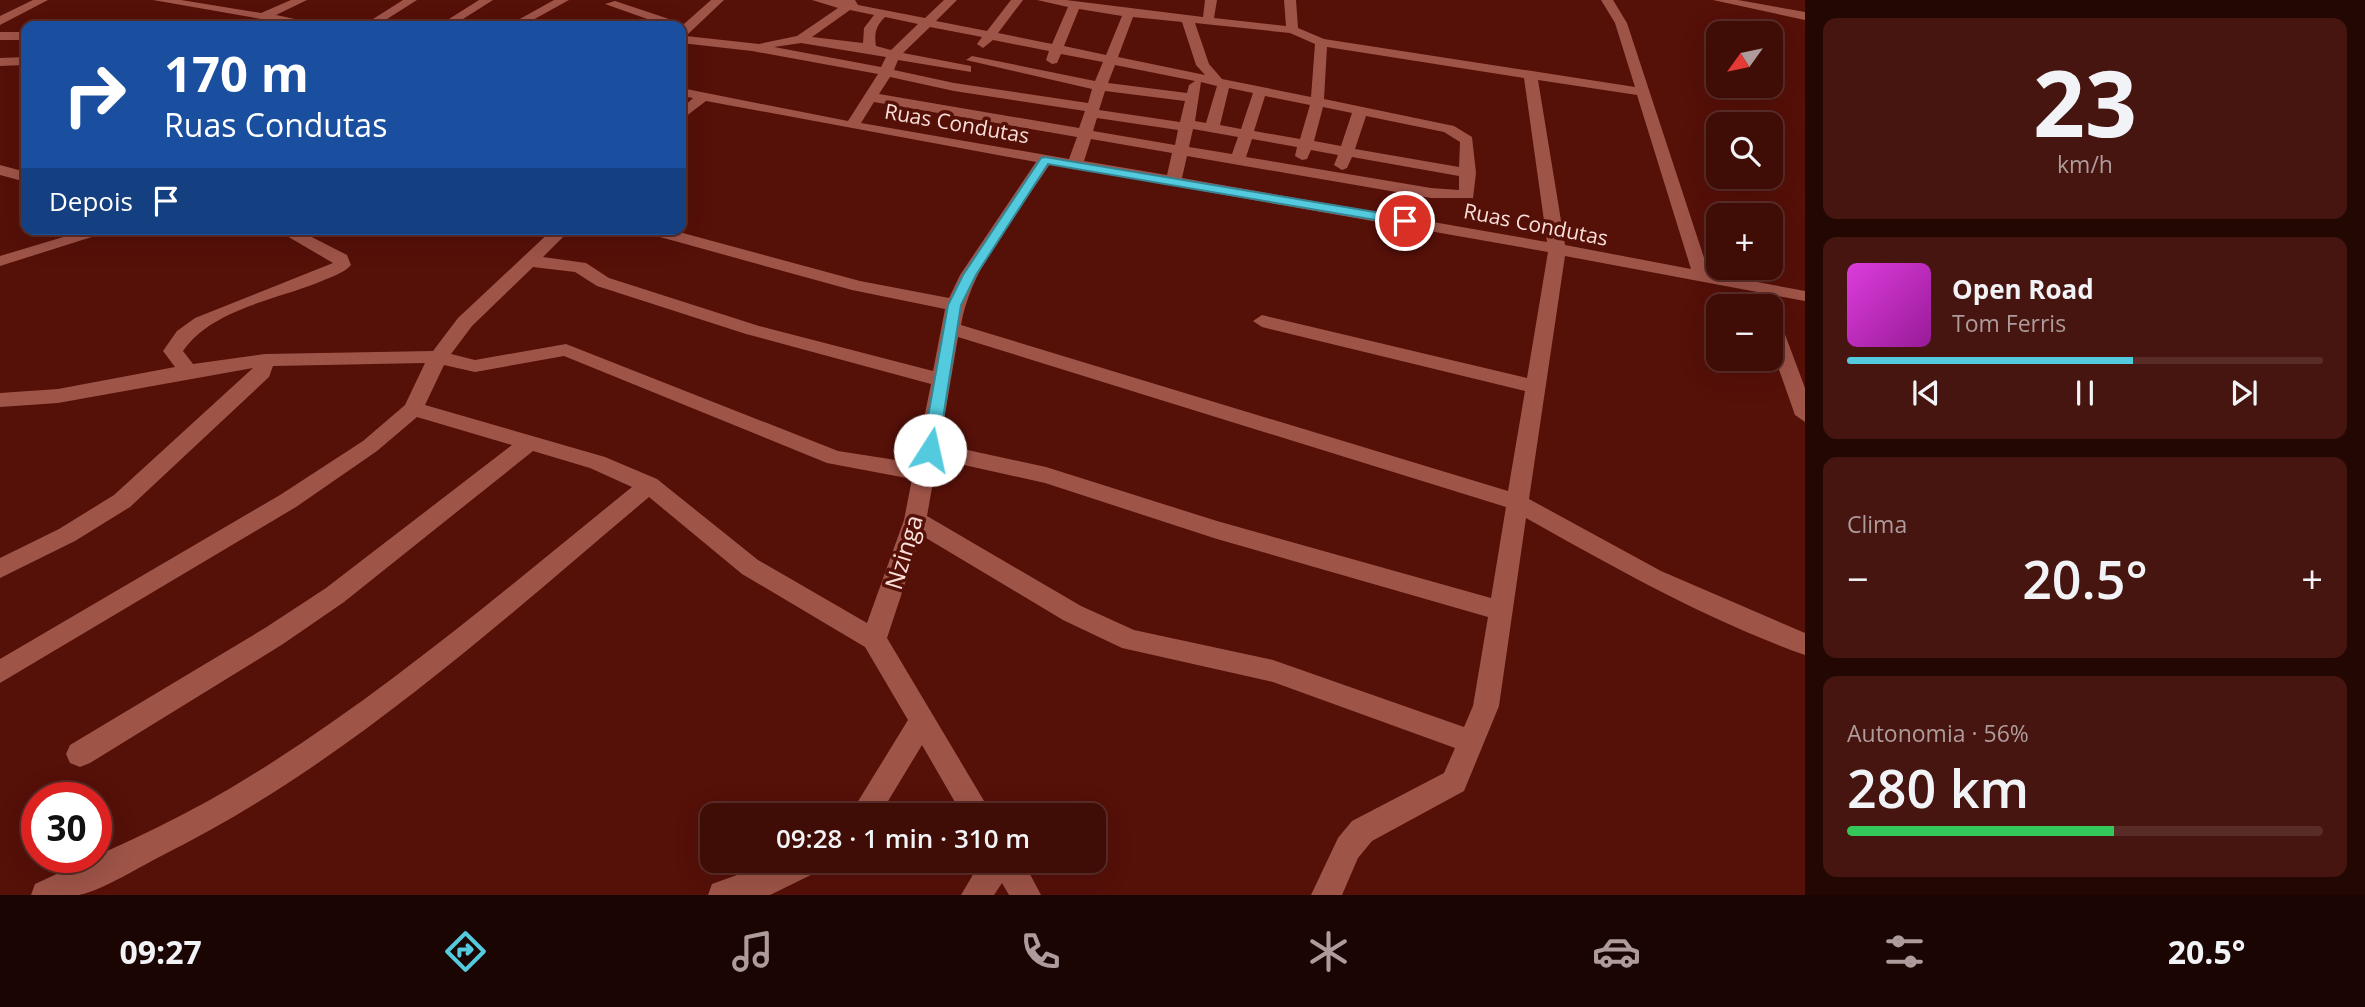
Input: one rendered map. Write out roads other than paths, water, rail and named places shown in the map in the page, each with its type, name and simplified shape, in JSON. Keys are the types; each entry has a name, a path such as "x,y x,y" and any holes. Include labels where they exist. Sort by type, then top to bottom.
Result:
{"street":[{"path":"0,21 42,0"},
{"path":"159,0 292,21"},
{"path":"261,16 301,0"},
{"path":"376,21 411,0"},
{"path":"452,21 487,0"},
{"path":"523,21 563,0"},
{"path":"686,27 718,0"},
{"path":"818,0 853,3 883,13 1112,58 1459,133 1467,140 1466,196 1431,193 1298,171 1085,132 1004,136 929,122 872,97"},
{"path":"852,126 872,97 893,55 951,0"},
{"path":"929,122 1017,0"},
{"path":"1043,0 1188,22 1208,21 1292,30 1321,42 1643,92"},
{"path":"1208,21 1211,0"},
{"path":"1290,0 1292,30"},
{"path":"1607,0 1621,23 1702,277"},
{"path":"1719,0 1805,16"},
{"path":"801,39 853,3"},
{"path":"611,5 654,21"},
{"path":"1004,136 1058,49 1075,5"},
{"path":"870,48 868,38 871,24 883,13"},
{"path":"1075,165 1100,86 1129,13"},
{"path":"1188,22 1203,65 1221,82"},
{"path":"686,32 954,87 1468,173"},
{"path":"0,36 21,36"},
{"path":"752,47 801,39 870,48 893,55 1193,98"},
{"path":"1290,202 1317,104 1321,42"},
{"path":"0,62 21,61"},
{"path":"1326,895 1348,848 1362,831 1454,782 1486,706 1557,250 1530,73"},
{"path":"1173,182 1198,77"},
{"path":"1212,129 1221,82"},
{"path":"1238,160 1259,91"},
{"name":"Ruas Condutas","path":"686,93 852,126 929,122 1004,136 1045,160 1430,225 1805,296"},
{"path":"686,112 704,96"},
{"path":"1340,178 1344,152 1360,112"},
{"name":"Nzinga","path":"874,639 915,520 955,305 969,275 1045,160"},
{"path":"0,170 21,176"},
{"path":"1430,225 1431,193"},
{"path":"0,261 89,235"},
{"path":"189,372 173,351 187,331 249,301 342,265 341,259 295,235"},
{"path":"0,672 288,501 370,446 413,409 438,357 472,313 557,235"},
{"path":"670,235 858,286 955,305"},
{"path":"530,261 580,267 603,282 708,316 942,380"},
{"path":"1759,288 1761,294"},
{"path":"1262,321 1536,387"},
{"path":"951,328 1516,502 1653,578 1721,610 1805,643"},
{"path":"0,413 8,399 71,394 265,360 438,357 475,366 566,350 835,458 925,473"},
{"path":"1783,354 1805,415"},
{"path":"0,569 67,535 122,501 262,372 265,360"},
{"path":"413,409 597,462 649,485 750,567 874,639 971,803"},
{"path":"80,754 325,602 531,441"},
{"path":"930,450 1046,475 1217,530 1501,611"},
{"path":"46,895 192,825 239,799 342,732 406,685 649,485"},
{"path":"915,520 1072,613 1131,640 1224,658 1286,675 1472,742"},
{"path":"871,803 922,720"},
{"path":"723,895 760,884 783,873"},
{"path":"976,895 991,873"},
{"path":"1013,873 1027,895"}]}
